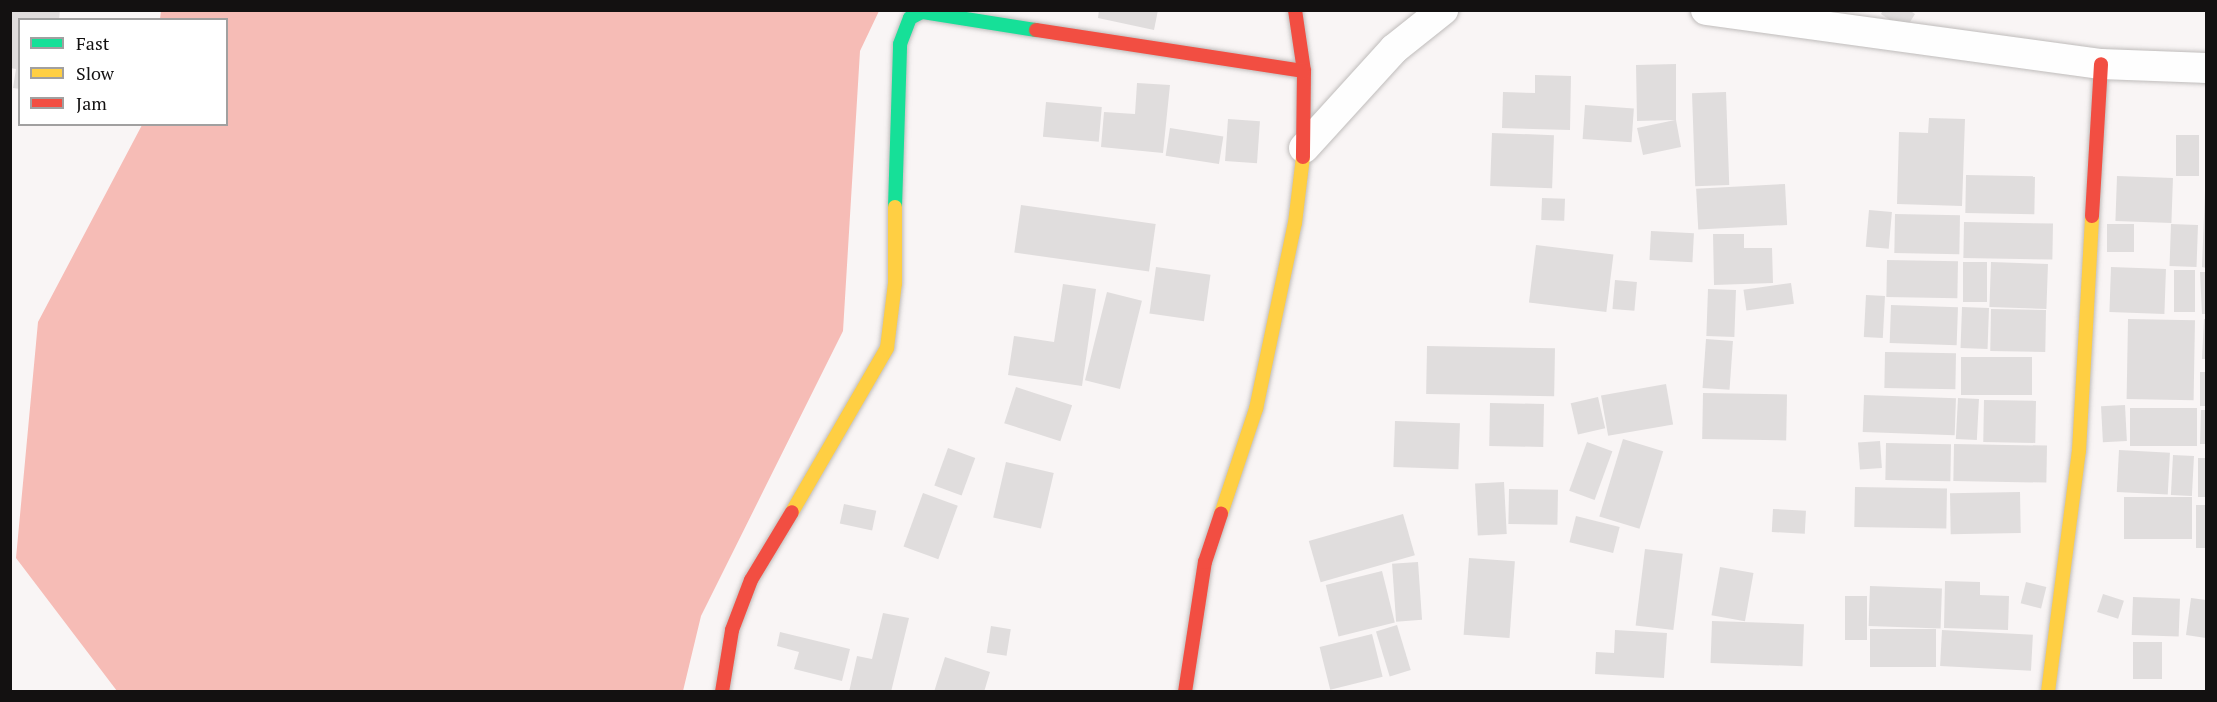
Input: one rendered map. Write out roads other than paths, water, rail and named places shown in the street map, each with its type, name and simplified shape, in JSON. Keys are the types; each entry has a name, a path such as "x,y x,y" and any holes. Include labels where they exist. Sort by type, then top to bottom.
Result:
{"street":[{"path":"1185,692 1205,562 1256,409 1295,223 1304,148 1304,71 1294,10"},
{"path":"1304,148 1394,49 1442,10"},
{"path":"1706,10 2101,64 2206,68"},
{"path":"722,692 732,630 751,580 849,420 887,348 895,283 896,98 900,44 910,18 922,12 932,13 1304,71"},
{"path":"2048,692 2079,451 2101,64"}]}
